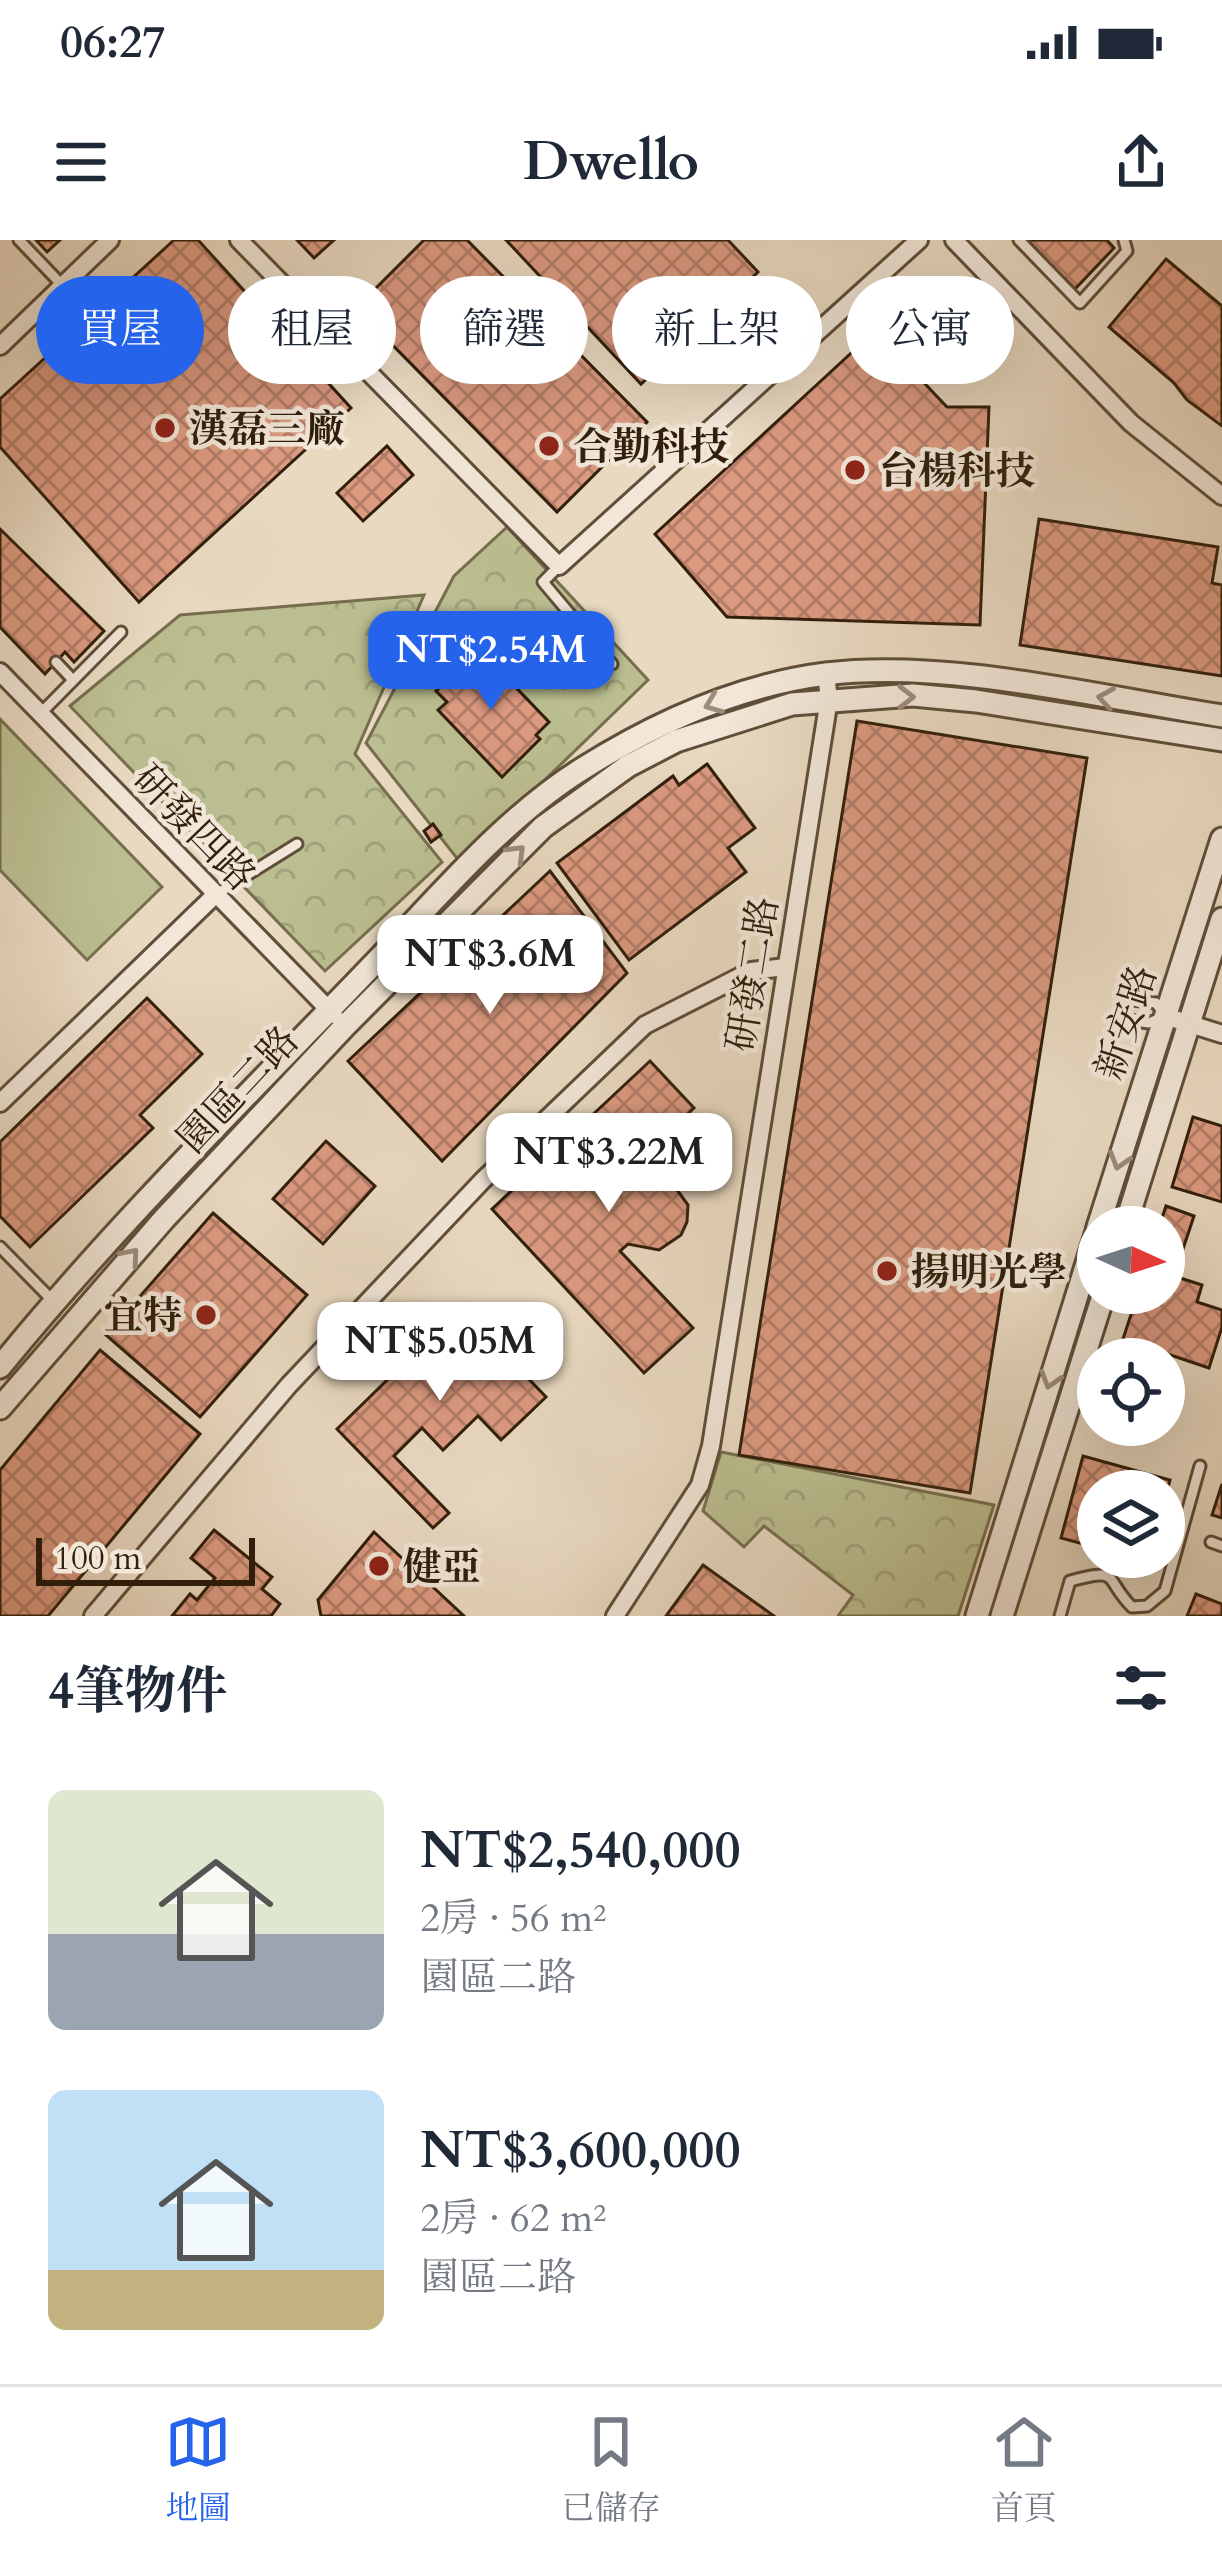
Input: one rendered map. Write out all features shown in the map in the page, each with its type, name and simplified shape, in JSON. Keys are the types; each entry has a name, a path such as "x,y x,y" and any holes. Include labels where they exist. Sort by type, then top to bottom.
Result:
{"street":[{"path":"72,276 110,240"},
{"path":"239,240 560,566 919,240"},
{"path":"954,240 1131,423 1222,496"},
{"path":"0,346 36,311"},
{"name":"研發四路","path":"0,672 337,1018"},
{"name":"研發二路","path":"615,1616 700,1485 711,1446 829,699 826,674"},
{"name":"園區二路","path":"0,1408 496,840 578,771 670,721 733,696 826,674 962,676 1222,716"},
{"name":"園區二路","path":"0,1367 194,1147 543,827 591,790 676,741 775,708 829,699 913,695 1222,740"},
{"name":"新安路","path":"1105,1206 1222,838"},
{"path":"0,1103 214,895"},
{"name":"新安路","path":"1132,1206 1222,920"},
{"path":"93,1616 289,1385 483,1180 646,1025 718,985 752,971 785,967"},
{"path":"1165,1016 1222,1034"},
{"name":"新安路","path":"977,1616 1077,1295"},
{"path":"1002,1616 1097,1314"}],"lane":[{"path":"19,240 53,276"},
{"path":"1019,240 1080,303 1127,251 1124,240"},
{"path":"560,566 543,582 612,664"},
{"path":"40,714 121,632"},
{"path":"56,662 73,680"},
{"path":"214,895 297,844"},
{"path":"1121,1019 1149,1023 1165,1016 1156,1003 1126,999"},
{"path":"0,1246 53,1302"},
{"path":"1060,1616 1070,1581 1092,1576 1114,1579 1132,1607 1147,1606 1165,1591 1200,1466"}],"green space":[{"path":"507,527 648,680 460,862 366,743 454,576"},
{"path":"424,595 355,754 442,862 325,971 70,706 180,615"},
{"path":"0,719 162,887 87,960 0,870"},
{"path":"721,1452 994,1505 958,1616 838,1616 853,1595 764,1526 744,1547 703,1511"}],"building":[{"path":"36,240 60,240 47,252"},
{"name":"漢磊三廠","path":"174,240 198,240 231,276 228,384 329,384 351,408 139,602 0,447 0,399 36,366 36,384 204,384 204,276 135,276"},
{"path":"297,240 334,240 314,258"},
{"path":"424,240 467,240 503,276 420,276 420,373 396,349 396,276 388,276"},
{"path":"506,240 728,240 758,272 754,276 612,276 612,353 588,327 588,276 540,276"},
{"path":"1027,240 1107,240 1114,248 1075,289"},
{"path":"1166,259 1222,306 1222,426 1109,327"},
{"name":"台楊科技","path":"846,358 846,384 925,384 947,407 989,407 980,625 727,617 655,534"},
{"path":"588,362 647,422 557,512 431,384 588,384"},
{"path":"387,446 413,475 363,521 337,493"},
{"path":"1039,519 1218,547 1212,583 1222,585 1222,676 1020,645"},
{"path":"0,529 104,631 74,662 65,652 45,674 0,627"},
{"path":"479,649 549,722 536,735 540,739 502,777 438,710 447,702 436,691"},
{"name":"揚明光學","path":"857,721 1087,758 970,1493 739,1455"},
{"path":"707,764 755,828 728,848 746,872 629,960 557,863 673,776 679,785"},
{"path":"433,824 441,835 431,842 424,831"},
{"path":"550,871 627,973 442,1161 348,1061"},
{"path":"147,998 202,1054 140,1115 153,1128 30,1247 0,1216 0,1142"},
{"path":"650,1061 694,1108 623,1174 630,1180 654,1173 670,1180 688,1205 687,1222 681,1235 659,1250 628,1244 620,1251 693,1328 644,1373 492,1209"},
{"path":"1193,1117 1222,1126 1222,1202 1172,1187"},
{"path":"326,1141 375,1186 323,1244 273,1199"},
{"name":"宜特","path":"213,1213 307,1295 200,1417 106,1335"},
{"path":"1185,1213 1194,1216 1185,1243"},
{"path":"1185,1280 1202,1285 1197,1302 1222,1310 1222,1327 1209,1368 1185,1360 1185,1338 1123,1338 1131,1314 1185,1314"},
{"path":"461,1308 546,1397 501,1440 478,1416 443,1450 422,1428 394,1456 449,1513 433,1528 337,1429"},
{"path":"100,1350 200,1434 48,1616 0,1616 0,1470"},
{"path":"1083,1456 1134,1470 1079,1470"},
{"path":"1077,1478 1077,1542 1061,1538"},
{"path":"1222,1484 1222,1518 1212,1515"},
{"path":"214,1530 272,1577 262,1589 280,1604 271,1616 172,1616 190,1594 197,1600 215,1578 191,1558"},
{"name":"健亞","path":"374,1532 464,1616 321,1616 318,1600"},
{"path":"703,1565 774,1616 666,1616"},
{"path":"1196,1594 1222,1604 1222,1616 1187,1616"}],"place":[{"name":"漢磊三廠","path":"165,428"},
{"name":"合勤科技","path":"549,446"},
{"name":"台楊科技","path":"855,470"},
{"name":"揚明光學","path":"887,1271"},
{"name":"宜特","path":"206,1315"},
{"name":"健亞","path":"379,1566"}]}
